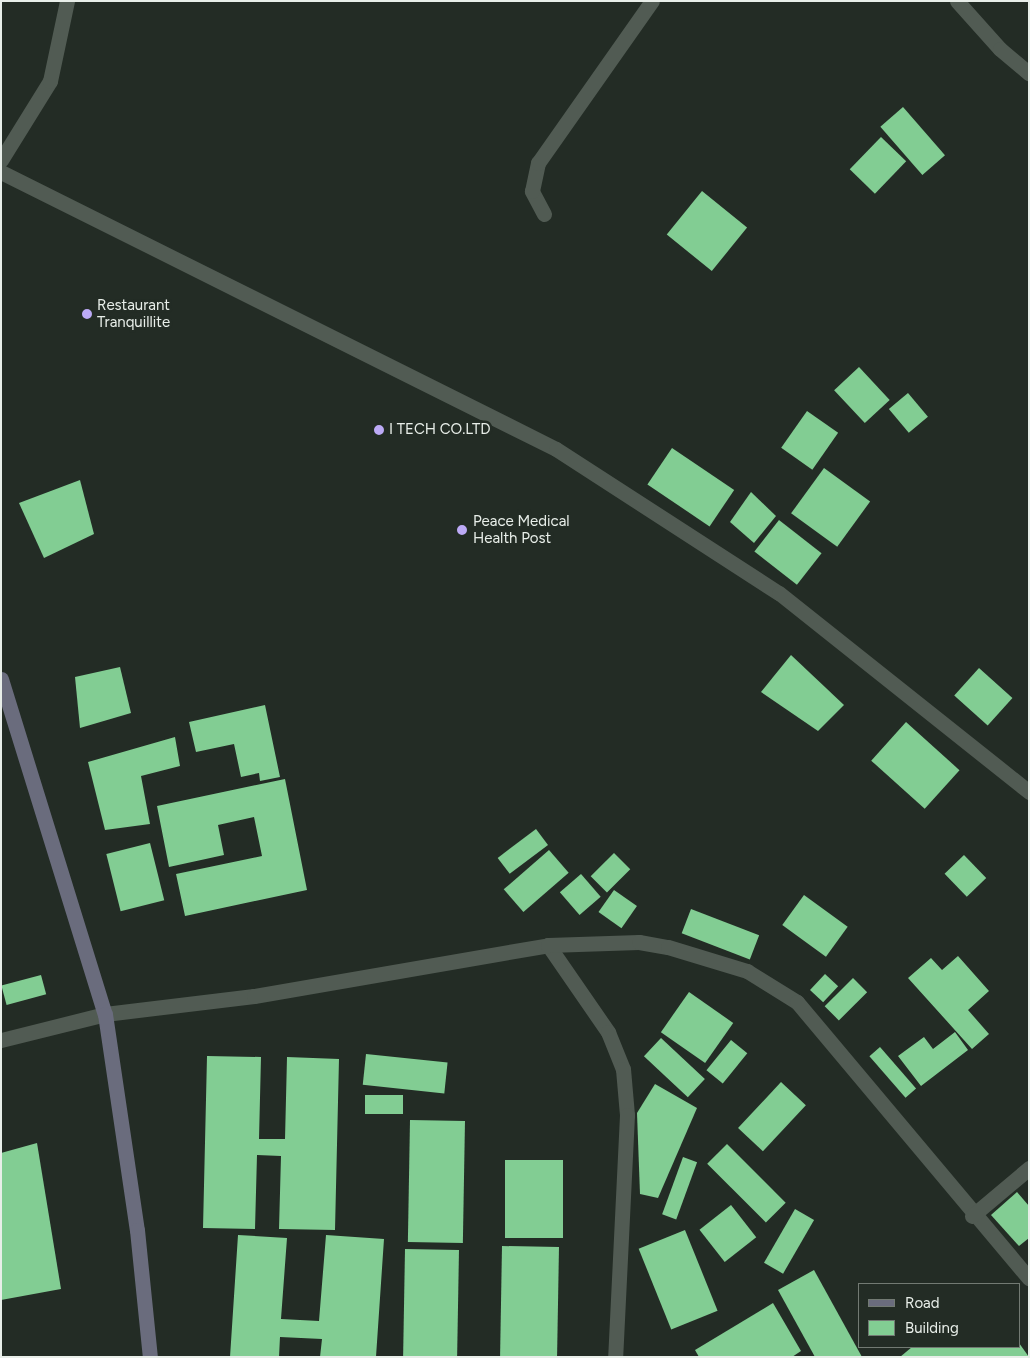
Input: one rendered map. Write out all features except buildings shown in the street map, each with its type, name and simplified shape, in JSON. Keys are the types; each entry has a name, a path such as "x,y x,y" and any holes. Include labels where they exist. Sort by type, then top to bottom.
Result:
{"street":[{"path":"1,160 50,81 68,1"},
{"path":"544,214 532,190 538,164 652,1"},
{"path":"957,1 1000,49 1029,73"},
{"path":"1,172 556,449 778,593 1029,792"},
{"path":"1,679 105,1014 138,1230 150,1357"},
{"path":"1,1040 105,1014 254,996 548,945 639,942 668,947 747,971 797,1002 972,1216 1029,1278"},
{"path":"548,945 608,1032 623,1069 627,1115 615,1357"},
{"path":"972,1216 1029,1168"}],"place":[{"name":"Restaurant Tranquillite","path":"87,314"},
{"name":"I TECH CO.LTD","path":"379,430"},
{"name":"Peace Medical Health Post","path":"462,530"}]}
